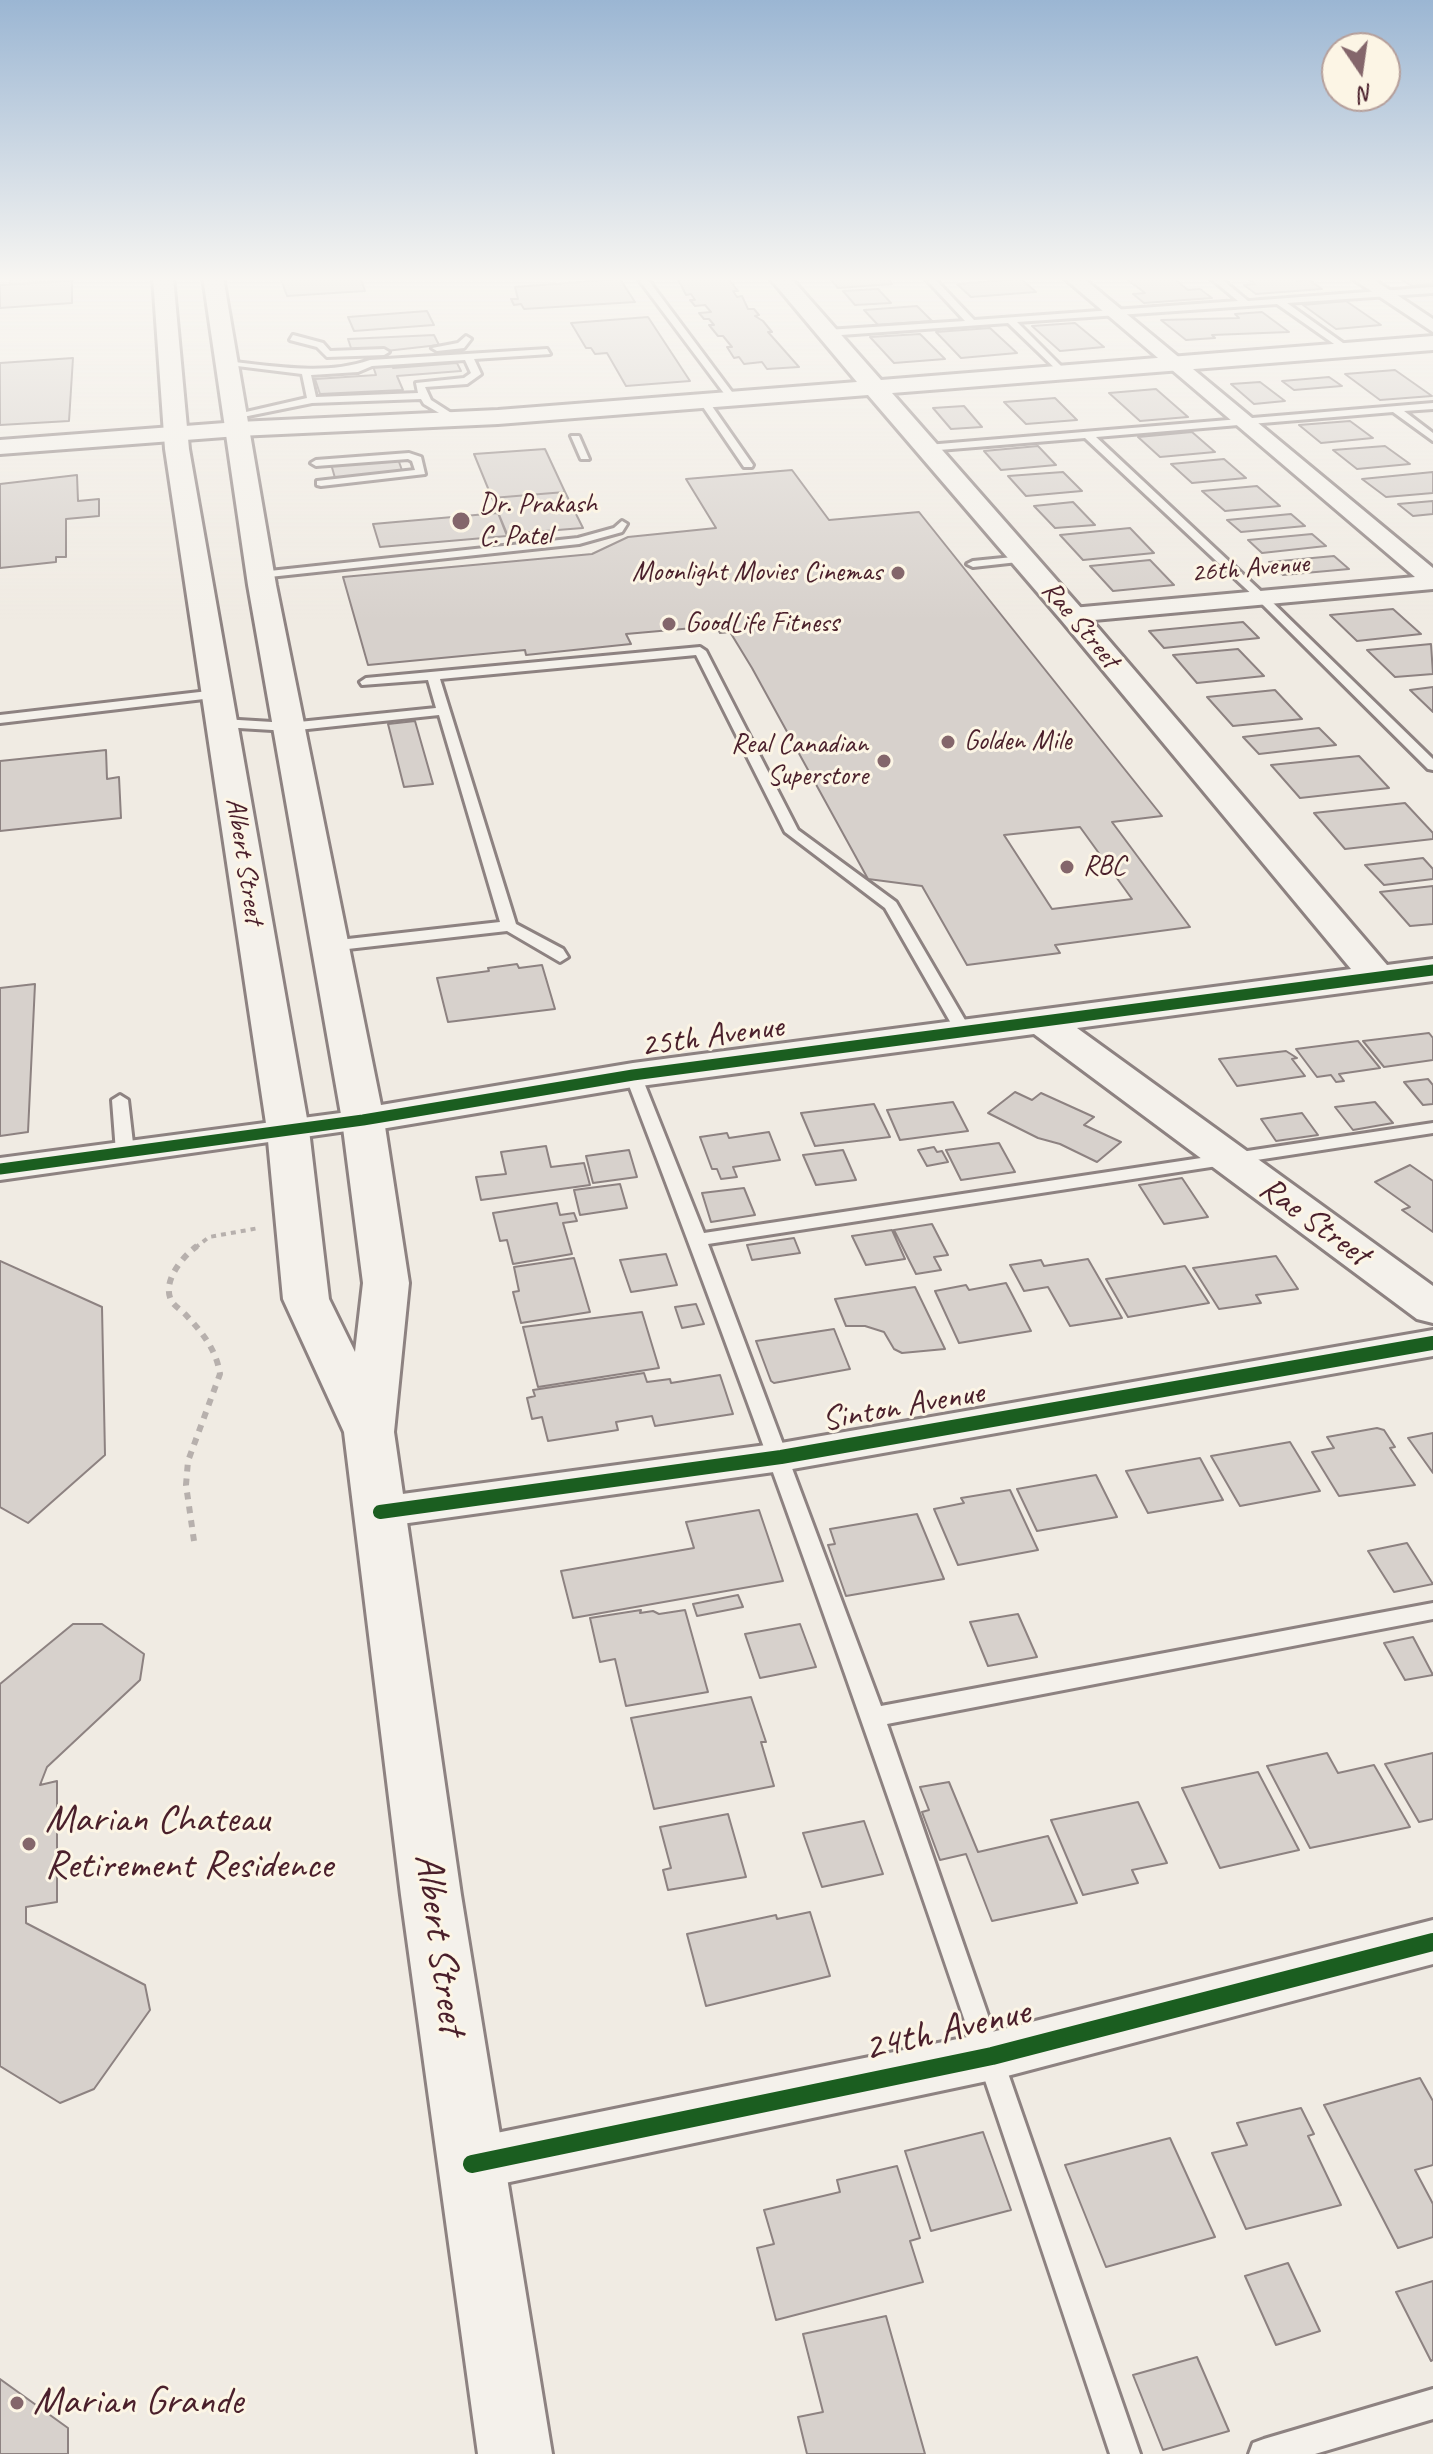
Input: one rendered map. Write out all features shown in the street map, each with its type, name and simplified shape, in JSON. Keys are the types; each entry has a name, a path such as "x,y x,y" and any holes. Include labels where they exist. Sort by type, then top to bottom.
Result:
{"main road":[{"name":"Albert Street","path":"173,392 177,441 288,1130 306,1299 369,1432"},
{"name":"Albert Street","path":"231,392 260,575 363,1120 386,1283 369,1432 431,1895 515,2454"},
{"path":"238,430 368,433 427,422 816,392"},
{"name":"Rae Street","path":"879,392 1377,977"},
{"path":"0,464 177,441 347,405 427,422"},
{"path":"0,447 177,441"},
{"name":"25th Avenue","path":"363,1120 633,1075 1433,970"},
{"name":"Rae Street","path":"1041,1021 1433,1308"}],"street":[{"path":"1208,392 1433,581"},
{"name":"26th Avenue","path":"1072,615 1433,581"},
{"name":"25th Avenue","path":"0,1169 363,1120"},
{"name":"Sinton Avenue","path":"380,1512 781,1457 1433,1343"},
{"name":"24th Avenue","path":"472,2164 992,2056 1433,1942"}],"lane":[{"path":"310,392 312,400"},
{"path":"421,392 427,402 456,420"},
{"path":"727,392 732,398"},
{"path":"238,430 312,400 347,405 368,395 423,396"},
{"path":"704,401 748,465"},
{"path":"927,448 1433,406"},
{"path":"1395,409 1433,438"},
{"path":"1087,434 1262,598 1433,766"},
{"path":"575,438 585,457"},
{"path":"316,463 409,456 417,459 421,472 321,483"},
{"path":"260,575 579,541 618,530 622,524"},
{"path":"973,564 1023,559"},
{"path":"366,682 700,651 792,832 891,905 964,1032"},
{"path":"433,676 509,926"},
{"path":"0,719 220,709 289,727 444,711"},
{"path":"330,946 509,926 558,952 560,957"},
{"path":"633,1075 781,1457 992,2056 1125,2454"},
{"path":"120,1100 125,1152"},
{"path":"699,1240 1433,1128"},
{"path":"873,1717 1433,1611"},
{"path":"1264,2454 1433,2404"}],"path":[{"path":"194,1541 186,1485 188,1461 220,1374 218,1361 205,1335 171,1300 169,1283 186,1254 209,1237 298,1222"}],"building":[{"path":"0,392 71,392 69,421 0,425"},
{"path":"319,392 371,392 320,394"},
{"path":"1159,392 1188,417 1140,421 1109,393"},
{"path":"1240,392 1273,392 1285,401 1254,404"},
{"path":"1369,392 1426,392 1432,396 1380,400"},
{"path":"1055,398 1077,420 1026,424 1004,402"},
{"path":"964,406 982,427 951,429 933,408"},
{"path":"1350,421 1373,438 1321,443 1299,425"},
{"path":"1192,432 1215,452 1160,457 1138,437"},
{"path":"1038,446 1056,465 1001,470 984,451"},
{"path":"1385,446 1410,464 1357,469 1333,450"},
{"path":"545,449 565,492 492,498 474,454"},
{"path":"398,459 403,473 335,478 331,464"},
{"path":"1224,459 1246,478 1192,483 1171,464"},
{"name":"Golden Mile","path":"792,470 829,520 919,512 1162,816 1112,822 1190,927 1055,945 1060,953 967,965 922,886 868,879 752,668 730,632 720,633 716,626 626,634 631,644 526,655 525,650 368,665 343,577 592,554 628,537 716,528 686,479"},
{"path":"1063,472 1082,491 1026,496 1008,476"},
{"path":"1433,472 1433,493 1386,497 1362,479"},
{"path":"77,475 78,501 99,499 99,516 66,519 66,557 56,557 56,562 0,568 0,484"},
{"path":"1257,486 1280,506 1225,511 1202,491"},
{"path":"565,492 583,528 507,534 492,498"},
{"path":"1433,501 1433,514 1413,516 1398,504"},
{"path":"1073,502 1095,525 1055,528 1034,506"},
{"path":"498,513 507,536 380,547 373,524"},
{"path":"1291,514 1305,526 1241,532 1227,520"},
{"path":"1130,528 1154,553 1083,560 1060,535"},
{"path":"1312,534 1326,546 1262,553 1248,540"},
{"path":"1334,556 1349,569 1283,575 1269,562"},
{"path":"1150,560 1174,585 1113,591 1090,566"},
{"path":"1393,609 1421,634 1357,641 1330,615"},
{"path":"1243,622 1259,638 1164,648 1149,631"},
{"path":"1431,644 1433,674 1395,677 1367,650"},
{"path":"1238,649 1264,676 1197,683 1173,655"},
{"path":"1433,687 1433,712 1410,690"},
{"path":"1275,690 1302,719 1233,726 1207,697"},
{"path":"415,721 433,784 404,787 388,724"},
{"path":"1319,728 1336,745 1259,754 1243,737"},
{"path":"106,750 107,779 119,777 121,818 0,831 0,761"},
{"path":"1359,756 1389,788 1300,798 1271,765"},
{"path":"1405,803 1433,833 1433,839 1345,849 1314,813"},
{"name":"RBC","path":"1080,827 1132,899 1052,909 1004,835"},
{"path":"1423,858 1433,869 1433,879 1384,885 1365,865"},
{"path":"1433,886 1433,924 1410,926 1380,892"},
{"path":"517,964 519,968 542,965 555,1009 448,1022 437,978"},
{"path":"35,984 28,1132 0,1136 0,988"},
{"path":"1429,1033 1433,1038 1433,1060 1384,1067 1363,1041"},
{"path":"1358,1041 1380,1068 1339,1074 1344,1081 1336,1082 1331,1075 1317,1077 1296,1049"},
{"path":"1286,1051 1297,1058 1292,1059 1305,1076 1237,1086 1219,1059"},
{"path":"1428,1079 1433,1085 1433,1104 1423,1105 1404,1082"},
{"path":"1015,1092 1032,1100 1041,1093 1094,1117 1084,1125 1121,1142 1097,1162 988,1113"},
{"path":"953,1102 968,1131 900,1140 887,1110"},
{"path":"1375,1102 1393,1123 1353,1130 1335,1107"},
{"path":"874,1104 890,1137 815,1146 801,1113"},
{"path":"1302,1113 1318,1135 1276,1141 1261,1119"},
{"path":"769,1132 780,1160 733,1167 737,1177 721,1179 717,1169 712,1169 700,1137 727,1133 729,1138"},
{"path":"999,1143 1015,1172 961,1180 946,1150"},
{"path":"546,1146 551,1167 584,1163 590,1185 481,1200 476,1177 506,1174 501,1152"},
{"path":"934,1147 937,1152 942,1151 948,1162 927,1166 918,1150"},
{"path":"629,1150 637,1177 593,1183 586,1156"},
{"path":"843,1150 856,1180 816,1185 803,1155"},
{"path":"1410,1165 1433,1181 1433,1232 1402,1210 1410,1207 1375,1182"},
{"path":"1182,1178 1208,1217 1164,1224 1139,1185"},
{"path":"620,1184 627,1208 580,1215 574,1190"},
{"path":"744,1188 755,1215 711,1222 702,1193"},
{"path":"557,1203 560,1215 574,1213 577,1221 563,1223 572,1254 513,1264 507,1240 500,1241 493,1213"},
{"path":"932,1224 948,1255 934,1257 941,1270 916,1274 894,1230"},
{"path":"892,1230 905,1259 866,1265 852,1236"},
{"path":"794,1238 800,1253 752,1260 747,1245"},
{"path":"666,1254 677,1285 631,1292 620,1260"},
{"path":"1276,1256 1298,1289 1256,1295 1261,1303 1219,1309 1193,1268"},
{"path":"574,1258 590,1312 521,1323 513,1292 519,1291 514,1267"},
{"path":"1088,1259 1122,1318 1070,1326 1048,1287 1024,1291 1010,1265 1041,1260 1044,1266"},
{"path":"0,1261 102,1307 105,1455 28,1523 0,1507"},
{"path":"1185,1266 1209,1303 1128,1317 1106,1279"},
{"path":"1006,1283 1031,1331 959,1343 935,1291 966,1285 969,1290"},
{"path":"915,1287 945,1349 902,1353 894,1349 884,1332 865,1326 846,1326 835,1299"},
{"path":"696,1304 704,1324 682,1328 675,1307"},
{"path":"642,1312 659,1368 538,1387 523,1327"},
{"path":"834,1329 850,1369 774,1383 771,1381 756,1341"},
{"path":"644,1373 647,1382 670,1379 671,1383 720,1375 733,1414 655,1426 652,1416 616,1422 618,1430 548,1441 542,1417 532,1419 527,1398 535,1396 533,1390"},
{"path":"1377,1428 1384,1430 1395,1447 1390,1448 1415,1485 1339,1496 1312,1452 1334,1448 1327,1437"},
{"path":"1433,1433 1433,1473 1408,1438"},
{"path":"1290,1442 1320,1491 1240,1506 1211,1456"},
{"path":"1200,1458 1223,1500 1148,1513 1126,1471"},
{"path":"1096,1475 1117,1517 1037,1531 1017,1489"},
{"path":"1010,1490 1038,1550 958,1565 934,1509 964,1503 961,1498"},
{"path":"759,1510 783,1581 573,1618 561,1571 694,1548 686,1522"},
{"path":"917,1514 944,1579 846,1596 828,1545 835,1544 830,1529"},
{"path":"1407,1543 1433,1584 1394,1592 1368,1551"},
{"path":"738,1595 743,1607 697,1616 693,1604"},
{"path":"641,1610 640,1613 653,1611 659,1614 685,1610 708,1692 626,1706 615,1659 600,1662 590,1618"},
{"path":"1018,1614 1037,1657 988,1666 970,1622"},
{"name":"Marian Chateau Retirement Residence","path":"73,1624 102,1624 144,1654 140,1680 47,1767 40,1785 57,1781 57,1902 26,1907 26,1923 145,1985 150,2010 94,2089 60,2103 0,2066 0,1684"},
{"path":"800,1624 816,1667 760,1678 745,1634"},
{"path":"1413,1637 1433,1675 1405,1680 1384,1643"},
{"path":"751,1697 766,1742 761,1742 774,1786 654,1809 631,1718"},
{"path":"1327,1753 1338,1773 1374,1765 1410,1827 1310,1848 1267,1766"},
{"path":"1433,1753 1433,1819 1419,1822 1385,1764"},
{"path":"1258,1772 1299,1850 1220,1868 1182,1788"},
{"path":"949,1782 978,1852 1048,1836 1077,1903 992,1921 966,1854 940,1860 922,1812 929,1810 920,1787"},
{"path":"1138,1802 1167,1863 1132,1870 1138,1883 1083,1895 1051,1820"},
{"path":"728,1814 746,1877 668,1890 663,1870 671,1868 660,1827"},
{"path":"864,1821 883,1874 822,1887 803,1833"},
{"path":"810,1912 830,1976 706,2006 687,1934 776,1915 777,1919"},
{"path":"1420,2078 1433,2101 1433,2165 1415,2170 1433,2204 1433,2237 1398,2248 1324,2105"},
{"path":"1301,2108 1314,2134 1308,2136 1341,2205 1246,2229 1212,2153 1247,2145 1237,2123"},
{"path":"983,2132 1011,2210 931,2231 905,2151"},
{"path":"1170,2138 1215,2237 1106,2267 1065,2165"},
{"path":"897,2166 920,2238 910,2241 923,2282 776,2320 757,2248 774,2244 764,2210 840,2192 837,2180"},
{"path":"1288,2263 1320,2331 1276,2345 1245,2276"},
{"path":"1433,2281 1433,2360 1431,2361 1396,2292"},
{"path":"886,2316 925,2454 807,2454 798,2417 823,2412 803,2334"},
{"path":"1197,2357 1229,2431 1163,2450 1133,2375"},
{"name":"Marian Grande","path":"0,2379 68,2428 68,2454 0,2454"}],"cycle path":[{"path":"0,1169 363,1120 633,1075 1433,970"},
{"path":"380,1512 781,1457 1433,1343"},
{"path":"472,2164 992,2056 1433,1942"}],"place":[{"name":"Dr. Prakash C. Patel","path":"461,521"},
{"name":"Moonlight Movies Cinemas","path":"898,573"},
{"name":"GoodLife Fitness","path":"669,624"},
{"name":"Golden Mile","path":"948,742"},
{"name":"Real Canadian Superstore","path":"884,761"},
{"name":"RBC","path":"1067,867"},
{"name":"Marian Chateau Retirement Residence","path":"29,1844"},
{"name":"Marian Grande","path":"17,2403"}]}
